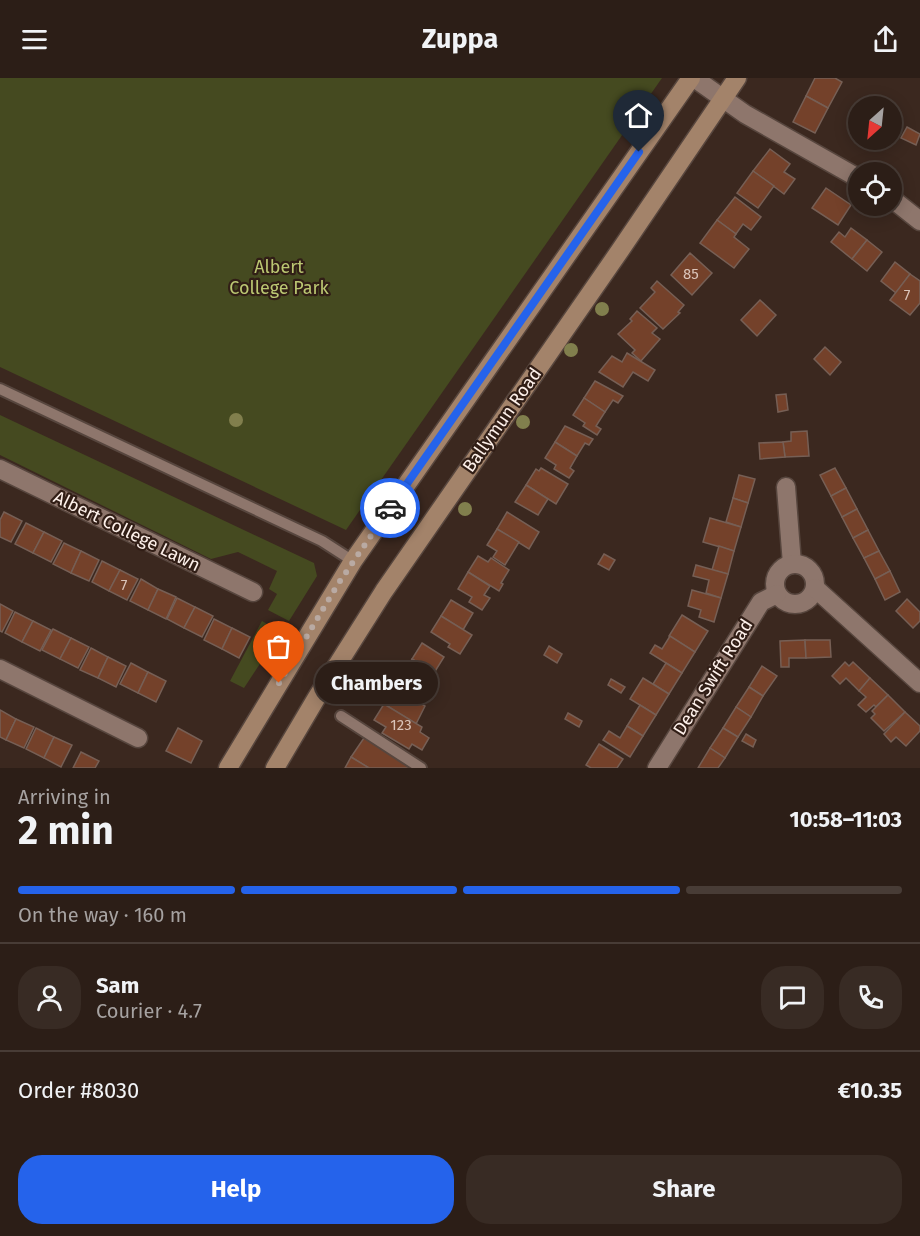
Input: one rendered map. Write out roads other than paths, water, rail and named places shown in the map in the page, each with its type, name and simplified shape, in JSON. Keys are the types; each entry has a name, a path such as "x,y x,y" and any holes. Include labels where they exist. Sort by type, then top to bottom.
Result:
{"main road":[{"path":"228,768 353,561 693,78"},
{"name":"Ballymun Road","path":"275,768 384,591 737,78"}],"street":[{"path":"693,78 724,100 848,172"},
{"path":"902,207 920,221"},
{"name":"Albert College Lawn","path":"0,469 253,592"},
{"path":"786,487 792,564"},
{"path":"792,564 804,566 811,571 814,578 815,588 808,600 801,604 785,603 777,594 774,582 781,569 792,564"},
{"path":"815,588 920,683"},
{"name":"Dean Swift Road","path":"657,768 760,602 777,594"},
{"path":"0,669 138,738"}],"lane":[{"path":"0,389 322,541 353,561"},
{"path":"341,716 421,768"}],"place":[{"name":"Chambers","path":"279,683"}],"park label":[{"name":"Albert College Park","path":"279,277"}]}
